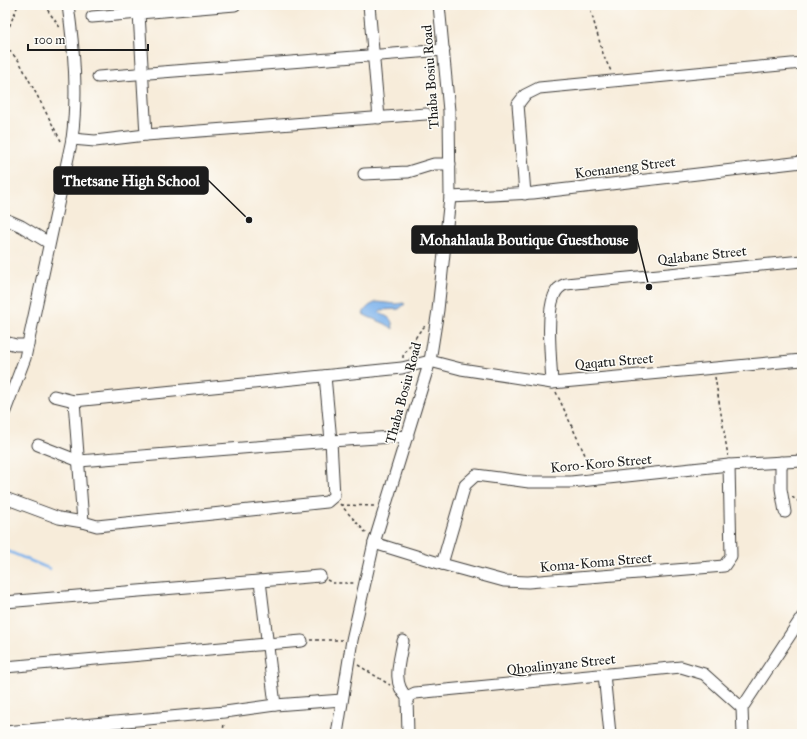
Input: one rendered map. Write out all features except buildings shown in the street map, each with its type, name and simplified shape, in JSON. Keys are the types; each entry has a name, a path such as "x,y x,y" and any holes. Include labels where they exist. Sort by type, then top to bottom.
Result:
{"street":[{"path":"5,411 26,358 72,139 75,79 73,42 68,5"},
{"path":"92,17 235,5"},
{"path":"369,5 379,118"},
{"name":"Thaba Bosiu Road","path":"337,734 352,640 374,543 430,361 438,310 450,196 449,111 439,5"},
{"path":"139,13 146,135"},
{"path":"98,77 444,50"},
{"path":"525,194 518,104 525,94 539,88 802,63"},
{"path":"72,139 95,141 146,135 426,114"},
{"name":"Koenaneng Street","path":"450,196 525,194 802,162"},
{"path":"364,174 408,172 434,164 450,164"},
{"path":"5,219 50,243"},
{"name":"Qalabane Street","path":"552,383 550,328 551,307 556,292 562,285 802,261"},
{"path":"5,342 28,346"},
{"name":"Qaqatu Street","path":"430,361 461,369 552,383 802,360"},
{"path":"54,396 74,401 402,368 430,361"},
{"path":"5,498 59,518 97,526 337,500 324,376"},
{"path":"74,401 83,522"},
{"path":"38,445 79,462 408,436"},
{"name":"Koro-Koro Street","path":"442,564 465,485 476,475 529,482 571,482 729,466 802,461"},
{"path":"781,462 781,489 785,512"},
{"name":"Koma-Koma Street","path":"374,543 504,581 528,582 724,566 731,556 729,466"},
{"path":"5,602 320,576"},
{"path":"260,581 274,705"},
{"path":"743,734 742,708 802,617"},
{"path":"5,667 302,641"},
{"path":"402,641 397,676 404,695 408,734"},
{"name":"Qhoalinyane Street","path":"404,695 681,667 704,674 742,708"},
{"path":"604,674 610,734"},
{"path":"5,732 225,712 274,705 342,700"}],"path":[{"path":"5,37 18,5"},
{"path":"44,5 52,18 73,42"},
{"path":"589,5 604,57 614,81"},
{"path":"5,46 19,60 68,153"},
{"path":"402,368 403,356 420,331 438,310"},
{"path":"713,367 729,466"},
{"path":"552,383 596,480"},
{"path":"337,500 371,507 385,505"},
{"path":"337,500 374,543"},
{"path":"320,576 333,582 365,583"},
{"path":"302,641 318,639 352,640"},
{"path":"349,659 404,695"},
{"path":"223,734 225,712"}],"water":[{"path":"377,302 405,304 399,309 381,310 379,312 390,319 393,329 386,324 363,314 368,306"}],"waterway":[{"path":"5,550 50,569"}],"place":[{"name":"Thetsane High School","path":"249,220"},
{"name":"Mohahlaula Boutique Guesthouse","path":"649,287"}]}
